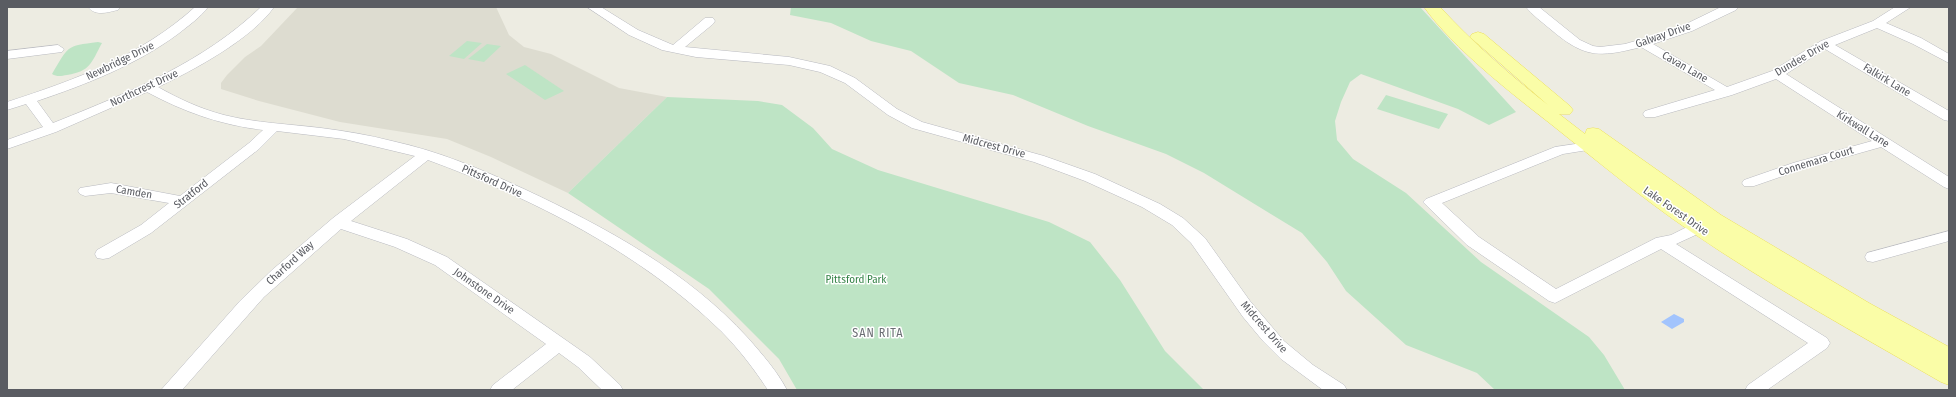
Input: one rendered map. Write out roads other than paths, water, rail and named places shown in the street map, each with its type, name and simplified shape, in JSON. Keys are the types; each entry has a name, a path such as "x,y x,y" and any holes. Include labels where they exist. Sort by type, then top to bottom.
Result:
{"main road":[{"name":"Lake Forest Drive","path":"1432,7 1456,33 1505,80 1632,180 1706,224 1949,357"},
{"name":"Lake Forest Drive","path":"1449,7 1488,46 1706,224 1849,319 1949,376"}],"street":[{"path":"94,7 98,10 114,7"},
{"name":"Newbridge Drive","path":"7,106 96,74 142,52 174,32 202,7"},
{"name":"Northcrest Drive","path":"7,145 51,129 180,71 245,30 268,7"},
{"name":"Midcrest Drive","path":"593,7 638,36 654,43 676,49 734,56 778,58 825,69 859,85 886,108 906,120 937,132 1008,149 1064,167 1140,200 1182,225 1198,240 1261,328 1284,352 1306,370 1338,390"},
{"name":"Galway Drive","path":"1532,7 1570,38 1591,50 1603,51 1616,50 1686,28 1732,7"},
{"name":"Dundee Drive","path":"1650,114 1727,92 1777,74 1825,44 1877,24 1892,13 1905,7"},
{"path":"676,49 709,21"},
{"path":"1877,24 1917,41 1949,59"},
{"name":"Cavan Lane","path":"1643,42 1727,92"},
{"name":"Falkirk Lane","path":"1825,44 1949,117"},
{"path":"7,55 58,48"},
{"name":"Kirkwall Lane","path":"1777,74 1949,184"},
{"name":"Pittsford Drive","path":"147,87 171,100 202,112 235,121 346,136 399,146 427,154 492,180 561,212 597,232 666,275 695,297 747,349 778,390"},
{"path":"29,99 51,129"},
{"name":"Stratford","path":"103,254 146,229 254,146 274,127"},
{"name":"Connemara Court","path":"1749,183 1798,166 1884,142"},
{"path":"1589,146 1560,150 1431,202 1478,244 1555,297 1662,242 1675,238 1706,224"},
{"name":"Charford Way","path":"170,390 186,376 256,295 289,263 338,222 427,154"},
{"name":"Camden","path":"85,191 111,188 182,202"},
{"name":"Johnstone Drive","path":"338,222 401,243 441,261 559,344 595,371 614,390"},
{"path":"1873,257 1949,236"},
{"path":"1662,242 1821,343 1754,390"},
{"path":"500,390 559,344"}],"water":[{"path":"1674,314 1684,319 1684,322 1672,329 1661,322"}],"district":[{"name":"SAN RITA","path":"878,333"}],"park label":[{"name":"Pittsford Park","path":"856,279"}]}
